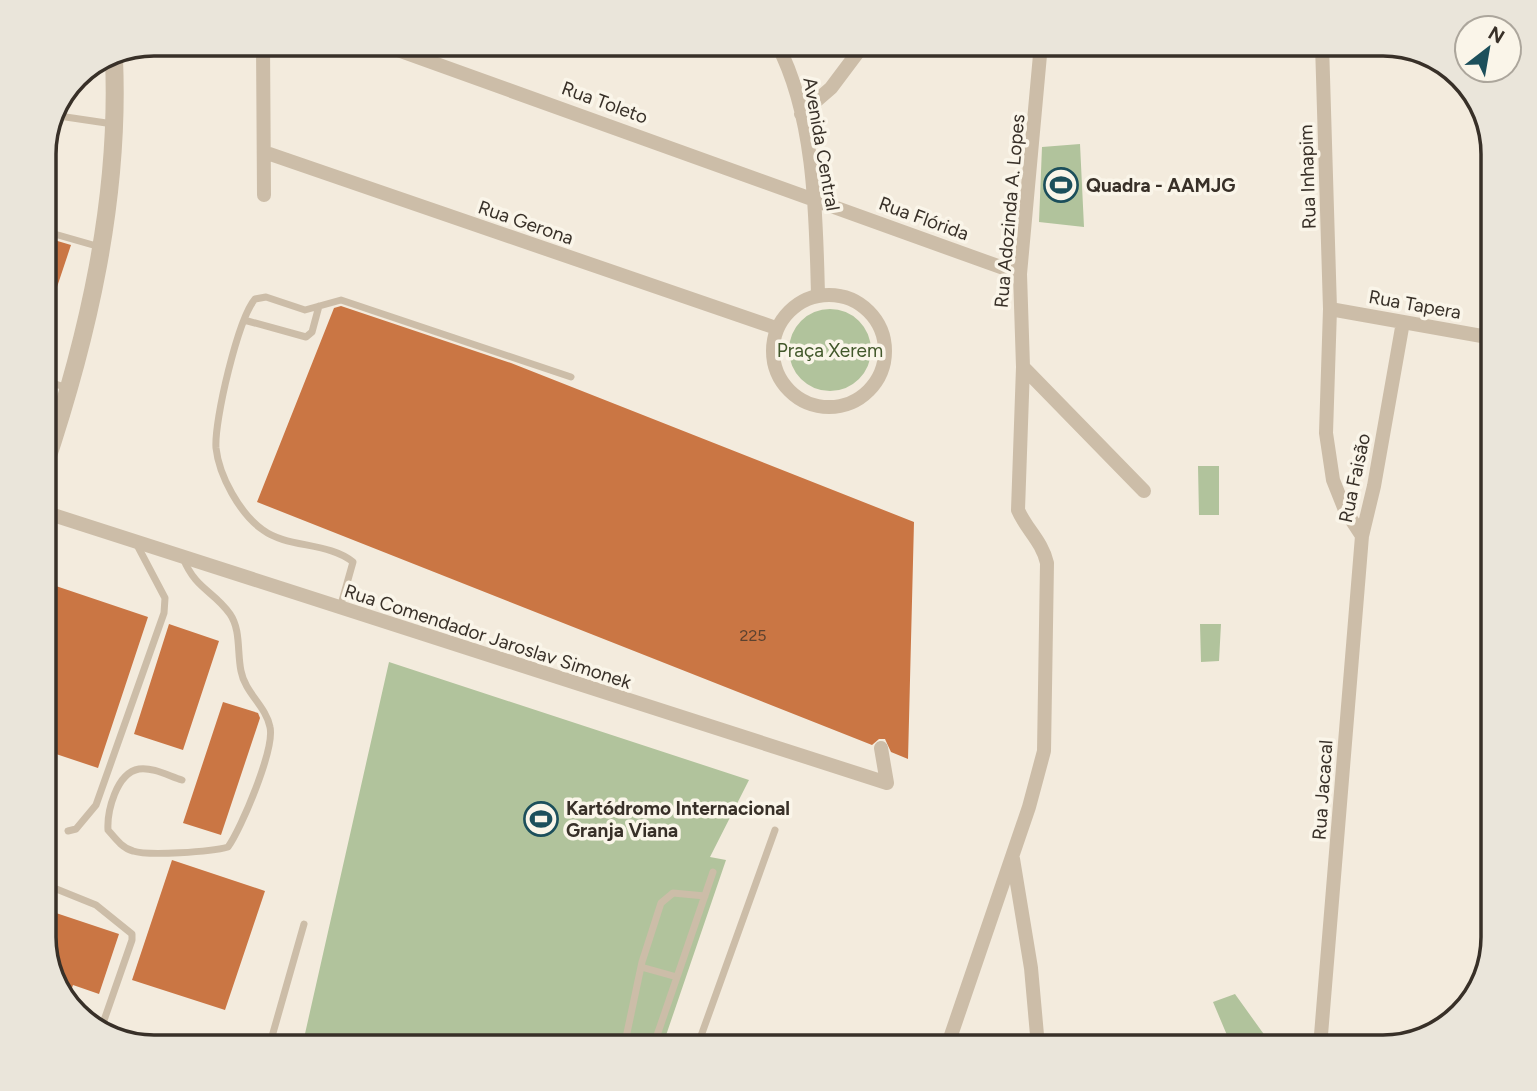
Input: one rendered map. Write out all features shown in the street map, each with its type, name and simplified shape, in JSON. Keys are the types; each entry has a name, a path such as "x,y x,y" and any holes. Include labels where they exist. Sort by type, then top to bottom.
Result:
{"street":[{"path":"263,56 264,195"},
{"name":"Rua Toleto","path":"416,56 816,197"},
{"name":"Avenida Central","path":"784,56 801,114 816,197 818,295"},
{"path":"801,114 831,88 855,56"},
{"name":"Rua Adozinda A. Lopes","path":"951,1035 1013,857 1045,751 1048,598 1044,550 1018,510 1023,368 1020,274 1040,56"},
{"name":"Rua Inhapim","path":"1322,56 1330,309"},
{"path":"56,433 71,389 93,302 102,247 114,124 114,65"},
{"name":"Rua Gerona","path":"264,152 776,328"},
{"name":"Rua Flórida","path":"816,197 1020,274"},
{"path":"818,295 837,295 855,301 870,312 881,328 885,346 884,365 877,382 864,396 848,405 829,408 811,405 794,396 781,382 774,365 772,346 776,328 786,313 801,301 818,295"},
{"name":"Rua Tapera","path":"1330,309 1481,336"},
{"name":"Rua Faisão","path":"1330,309 1328,457 1345,510 1362,536"},
{"name":"Rua Faisão","path":"1362,536 1373,495 1403,322"},
{"path":"1023,368 1144,491"},
{"name":"Rua Comendador Jaroslav Simonek","path":"56,516 887,783 881,748"},
{"name":"Rua Jacacal","path":"1321,1035 1362,536"},
{"path":"1013,857 1031,968 1037,1035"}],"lane":[{"path":"64,117 114,124"},
{"path":"56,234 102,247"},
{"path":"340,609 353,562 265,532 239,509 216,449 219,418 244,320 255,299 266,297 305,310 341,300 571,377"},
{"path":"244,320 306,337 312,332 319,306"},
{"path":"56,384 71,389"},
{"path":"68,831 76,829 96,805 164,614 165,598 135,542"},
{"path":"182,557 191,578 229,612 237,626 241,672 247,690 270,727 271,738 259,779 228,847 210,852 135,852 123,846 107,830 107,812 129,773 150,769 182,780"},
{"path":"702,1035 775,830"},
{"path":"657,1035 713,872"},
{"path":"56,889 96,905 132,934 130,949 104,1021"},
{"path":"627,1035 641,967 666,896 683,892 705,896"},
{"path":"272,1035 304,924"},
{"path":"641,967 677,977"}],"green space":[{"name":"Quadra - AAMJG","path":"1080,144 1084,227 1039,222 1042,147"},
{"name":"Praça Xerem","path":"830,309 846,312 859,321 868,334 871,350 868,366 859,379 846,388 830,391 814,388 801,379 792,366 789,350 792,334 801,321 814,312"},
{"path":"1198,466 1219,466 1219,515 1199,515"},
{"path":"1200,624 1221,624 1219,661 1201,662"},
{"name":"Kartódromo Internacional Granja Viana","path":"389,662 749,780 710,857 726,860 666,1035 305,1035"},
{"path":"1235,994 1264,1035 1227,1035 1213,1002"}],"building":[{"path":"56,241 71,245 56,290"},
{"path":"341,306 511,363 914,522 908,759 891,752 885,739 879,739 872,745 257,502 334,308"},
{"path":"56,586 148,617 98,768 56,754"},
{"path":"169,624 219,641 183,750 134,734"},
{"path":"223,702 258,713 260,718 221,835 183,823"},
{"path":"172,860 265,891 225,1010 132,980"},
{"path":"56,913 119,934 99,994 73,985 71,990 59,962"}],"place":[{"name":"Quadra - AAMJG","path":"1061,185"},
{"name":"Kartódromo Internacional Granja Viana","path":"541,819"}]}
